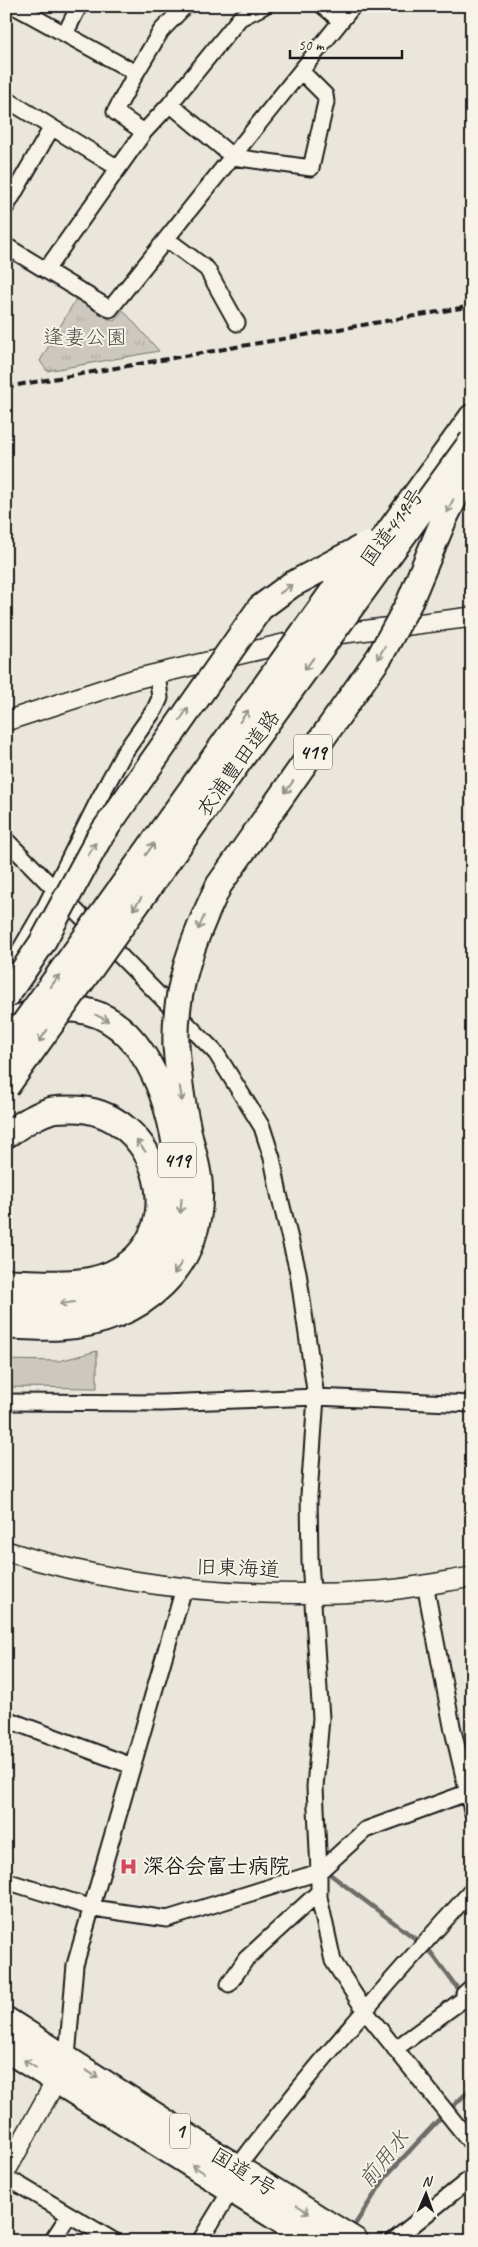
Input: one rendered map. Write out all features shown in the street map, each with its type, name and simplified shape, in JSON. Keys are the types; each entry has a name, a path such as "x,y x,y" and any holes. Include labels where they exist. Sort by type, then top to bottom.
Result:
{"highway":[{"name":"衣浦豊田道路","path":"6,1048 472,398"},
{"name":"国道419号","path":"313,637 472,417"},
{"name":"衣浦豊田道路","path":"6,1088 251,744 472,441"},
{"name":"419","path":"6,1326 60,1327 87,1323 117,1314 163,1286 178,1269 190,1246 199,1206 199,1180 180,1088 176,1046 178,996 186,964 199,926 219,885 380,656 409,603 444,519 472,463"},
{"name":"衣浦豊田道路","path":"6,996 42,943 99,838 260,608 291,585 366,545"},
{"name":"419","path":"6,1026 16,1019 43,1010 77,1009 116,1024 131,1038 151,1066 165,1104 172,1128 181,1199 180,1220 172,1241 160,1260 119,1289 73,1302 48,1306 6,1305"},
{"name":"419","path":"6,1136 28,1120 53,1110 85,1109 107,1117 125,1128 142,1145 153,1164 160,1199 158,1218 146,1245 126,1266 111,1274 92,1280 72,1282 6,1282"},
{"name":"国道1号","path":"6,2020 67,2057 234,2179 314,2241"},
{"name":"国道1号","path":"6,2049 57,2080 234,2179 355,2241"}],"street":[{"path":"14,6 136,73"},
{"path":"65,34 79,6"},
{"path":"144,132 115,112 160,32 185,6"},
{"path":"46,270 144,132 170,104 240,18 264,6"},
{"path":"322,6 341,21"},
{"path":"6,246 110,309 168,240 353,6"},
{"path":"170,104 232,157 311,168 326,102 325,95 301,71"},
{"path":"6,99 118,168"},
{"path":"6,207 52,126"},
{"path":"168,240 207,269 237,322"},
{"path":"6,721 157,673 313,637 472,617"},
{"path":"6,974 37,923 98,799 124,753 155,709 160,698 157,673"},
{"path":"6,840 216,1052 262,1127 272,1158 298,1272 316,1397 309,1495 321,1718 315,1787 319,1892 333,1961 365,2010 472,2144"},
{"path":"6,1402 162,1403 316,1397 472,1404"},
{"name":"旧東海道","path":"6,1551 74,1571 184,1588 313,1594 380,1590 472,1577"},
{"path":"425,1584 452,1726 470,1792 472,1811"},
{"path":"6,2171 57,2080 67,2057 75,1965 184,1588"},
{"path":"6,1719 132,1766"},
{"path":"6,1881 92,1908 167,1919 319,1872 365,1830 470,1792"},
{"path":"200,2241 261,2135 365,2010 472,1890"},
{"path":"229,1984 246,1959 319,1892"},
{"path":"395,2049 467,1997"},
{"path":"393,2241 472,2177"},
{"path":"6,2181 16,2183 114,2241"},
{"path":"52,2241 69,2215"}],"green space":[{"name":"逢妻公園","path":"76,299 114,321 123,310 159,351 47,371 40,361"},
{"path":"97,1351 97,1388 6,1387 6,1360 59,1361"}],"waterway":[{"path":"327,1872 417,1940"},
{"path":"429,1950 461,1993"},
{"name":"前用水","path":"465,2003 472,2014"},
{"name":"前用水","path":"449,2110 472,2088"},
{"name":"前用水","path":"354,2226 387,2175 443,2115"}],"railway":[{"path":"6,387 472,306"}],"place":[{"name":"深谷会富士病院","path":"129,1866"}]}
